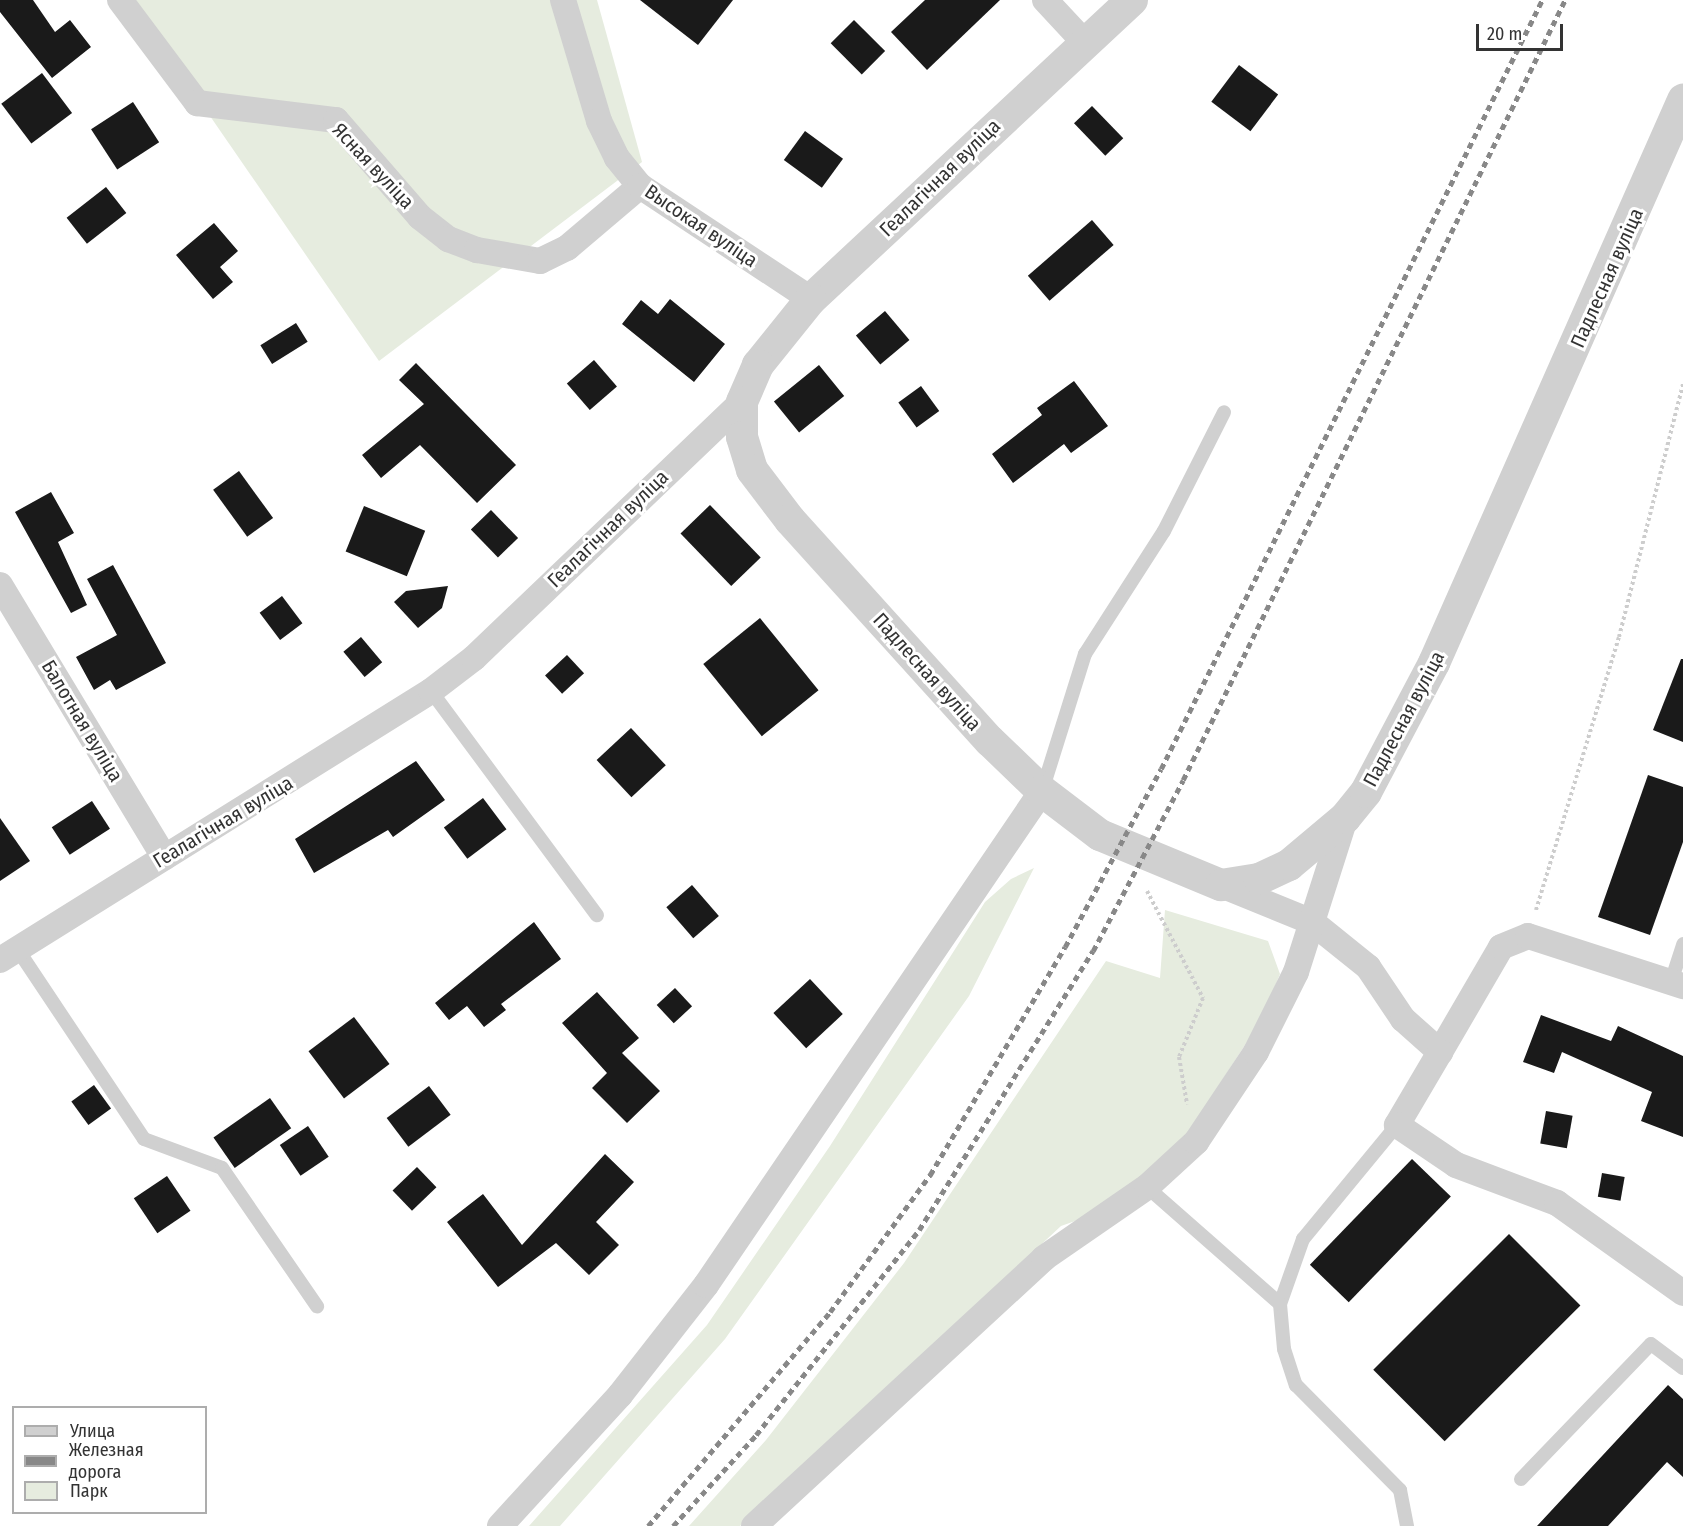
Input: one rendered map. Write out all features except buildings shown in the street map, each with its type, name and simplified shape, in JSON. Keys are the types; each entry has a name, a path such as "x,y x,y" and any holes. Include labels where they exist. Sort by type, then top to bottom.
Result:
{"street":[{"name":"Ясная вуліца","path":"120,0 197,103 336,120 420,217 448,239 477,250 540,261 567,248 640,186"},
{"name":"Высокая вуліца","path":"563,0 599,121 617,158 640,186 811,300"},
{"path":"1045,0 1085,43"},
{"name":"Геалагічная вуліца","path":"9,955 164,857 259,803 431,691 474,658 742,402 758,366 811,300 1132,0"},
{"name":"Падлесная вуліца","path":"742,402 745,453 784,512 990,741 1042,791 1100,835 1166,867 1221,885 1259,879 1289,865 1345,818 1405,725 1683,100"},
{"name":"Балотная вуліца","path":"0,585 164,857"},
{"path":"500,1526 620,1395 706,1285 1042,791"},
{"path":"754,1526 1044,1258 1147,1187 1196,1142 1256,1052 1296,972 1345,818"},
{"path":"1221,885 1312,922 1368,968 1403,1019 1440,1052"},
{"path":"1677,984 1528,936 1501,947 1397,1125 1456,1165 1557,1203 1683,1293"}],"lane":[{"path":"1042,791 1085,654 1164,531 1224,412"},
{"path":"431,691 597,915"},
{"path":"1677,984 1683,944"},
{"path":"9,955 144,1139 222,1168 317,1306"},
{"path":"1397,1125 1303,1239 1280,1304 1284,1349 1296,1385 1400,1490 1407,1526"},
{"path":"1147,1187 1280,1304"},
{"path":"1521,1479 1651,1344 1683,1368"}],"path":[{"path":"1528,936 1619,637 1683,384"},
{"path":"1147,891 1203,998 1179,1057 1188,1108"}],"green space":[{"path":"130,0 597,0 642,162 379,361"},
{"path":"1034,868 969,996 725,1339 560,1526 529,1526 707,1325 830,1146 985,902 1011,879"},
{"path":"1165,910 1268,941 1280,974 1260,1022 1191,1128 1165,1160 1095,1214 1061,1226 740,1526 689,1526 766,1440 904,1263 1106,961 1160,978"}],"railway":[{"path":"648,1526 830,1312 930,1175 1065,947 1161,769 1542,0"},
{"path":"673,1526 756,1435 919,1230 1093,951 1183,780 1565,0"}]}
